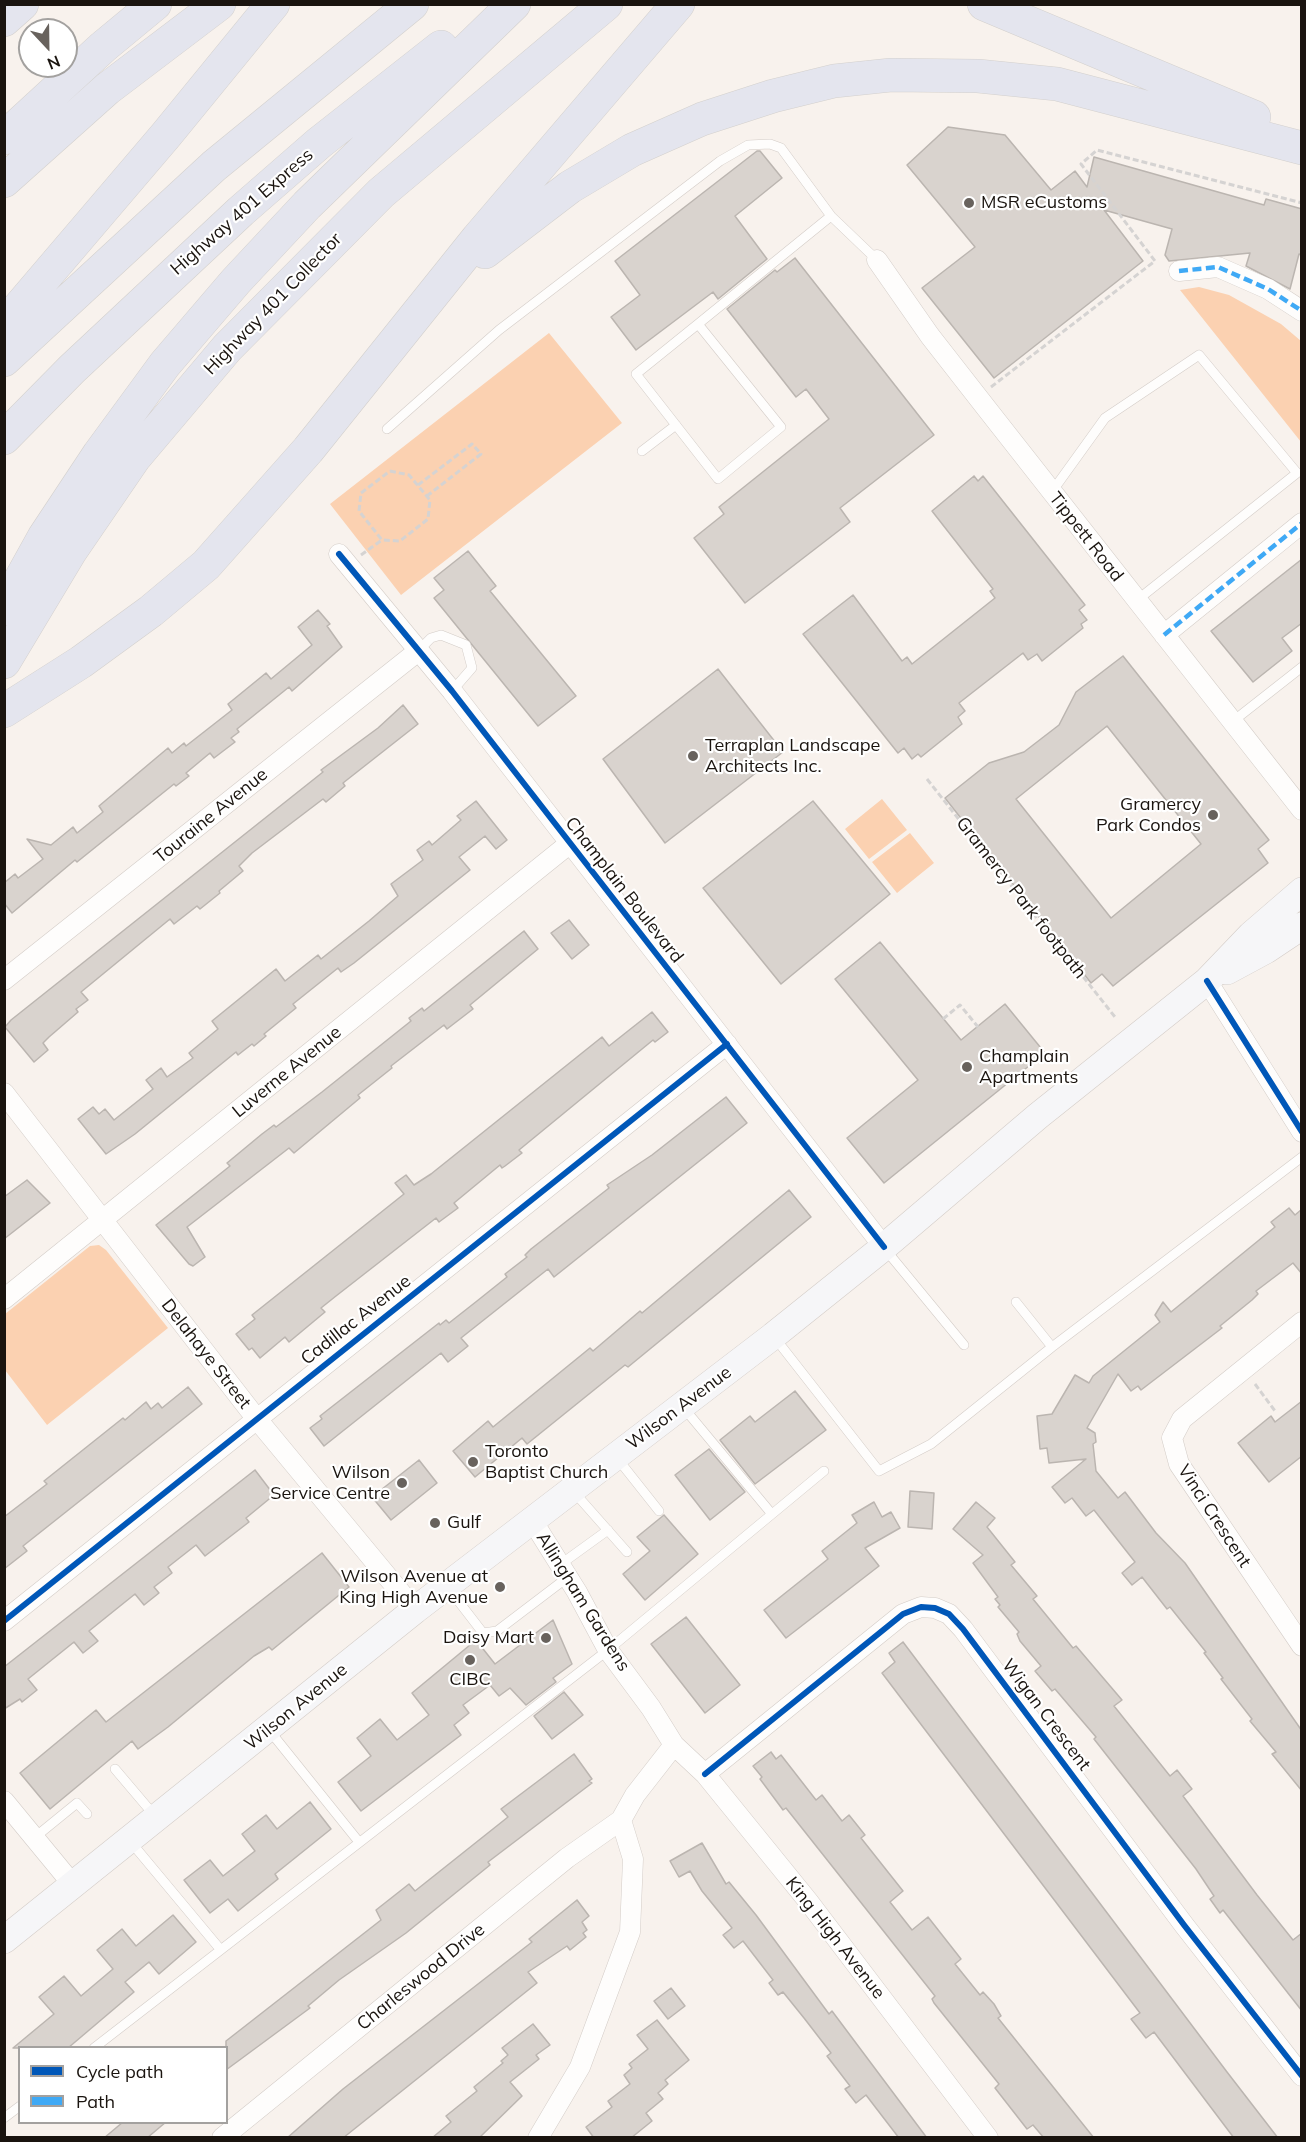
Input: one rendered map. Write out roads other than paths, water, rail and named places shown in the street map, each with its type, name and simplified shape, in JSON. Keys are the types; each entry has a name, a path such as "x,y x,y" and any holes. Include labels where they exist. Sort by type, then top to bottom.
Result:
{"highway":[{"path":"4,20 22,4"},
{"path":"4,138 155,4"},
{"path":"4,181 107,89 219,4"},
{"path":"4,325 273,4"},
{"path":"4,360 103,266 214,166 412,4"},
{"name":"Highway 401 Express","path":"4,438 72,369 241,211 320,144 496,4"},
{"path":"4,609 44,537 99,454 172,355 236,281 308,205 514,4"},
{"name":"Highway 401 Collector","path":"4,663 70,552 135,457 226,348 381,194 606,4"},
{"path":"4,711 151,611 206,565 308,450 478,238 678,4"},
{"path":"984,4 1302,138"},
{"path":"417,314 510,232 570,187 632,150 702,119 773,96 834,81 891,75 978,76 1057,84 1302,148"}],"main road":[{"name":"Wilson Avenue","path":"4,1940 157,1820 415,1610 773,1336 884,1247 1038,1116 1208,981 1251,935 1302,891"},
{"name":"Wilson Avenue","path":"1208,981 1266,950 1302,927"}],"street":[{"name":"Tippett Road","path":"877,260 977,397 1051,493 1302,810"},
{"path":"1179,271 1218,267 1268,290 1302,310"},
{"path":"1164,635 1302,523"},
{"name":"Champlain Boulevard","path":"343,560 417,652 452,691 568,844 884,1247"},
{"name":"Touraine Avenue","path":"4,980 417,652"},
{"name":"Luverne Avenue","path":"4,1299 568,844"},
{"path":"1208,981 1302,1132"},
{"name":"Cadillac Avenue","path":"4,1621 727,1044"},
{"name":"Delahaye Street","path":"4,1093 256,1418 415,1610"},
{"name":"Vinci Crescent","path":"1302,1322 1182,1419 1172,1438 1179,1464 1302,1646"},
{"name":"Allingham Gardens","path":"532,1520 564,1570 608,1650 651,1708 674,1745"},
{"name":"Wigan Crescent","path":"705,1774 903,1614 921,1607 935,1608 949,1614 963,1629 1184,1925 1302,2076"},
{"path":"538,2138 580,2067 630,1932 633,1859 621,1820 635,1795 674,1745"},
{"name":"King High Avenue","path":"674,1745 705,1774 808,1901 983,2136"},
{"path":"5,1802 74,1886"},
{"name":"Charleswood Drive","path":"222,2138 567,1858 621,1820"}],"lane":[{"path":"387,429 499,330 720,161 748,145 770,144 781,148 831,216 877,260"},
{"path":"698,324 781,427 718,479 636,374 831,216"},
{"path":"1051,493 1106,418 1199,355 1297,473 1136,601"},
{"path":"642,451 676,425"},
{"path":"417,652 431,638 441,635 466,645 472,668 452,691"},
{"path":"1232,722 1302,667"},
{"path":"773,1336 879,1470 931,1444 1052,1347 1302,1157"},
{"path":"884,1247 964,1345"},
{"path":"1016,1302 1052,1347"},
{"path":"682,1406 771,1513"},
{"path":"616,1456 659,1511"},
{"path":"97,2046 608,1650 824,1471"},
{"path":"572,1490 627,1552"},
{"path":"447,1586 483,1633 497,1631 608,1530"},
{"path":"269,1730 359,1842"},
{"path":"114,1768 157,1820"},
{"path":"34,1838 77,1803 87,1814"},
{"path":"130,1841 220,1950"},
{"path":"4,2118 18,2108"}],"place":[{"name":"MSR eCustoms","path":"969,203"},
{"name":"Terraplan Landscape Architects Inc.","path":"693,756"},
{"name":"Gramercy Park Condos","path":"1213,815"},
{"name":"Champlain Apartments","path":"967,1067"},
{"name":"Toronto Baptist Church","path":"473,1462"},
{"name":"Wilson Service Centre","path":"402,1483"},
{"name":"Gulf","path":"435,1523"},
{"name":"Wilson Avenue at King High Avenue","path":"500,1587"},
{"name":"Daisy Mart","path":"546,1638"},
{"name":"CIBC","path":"470,1660"}]}
